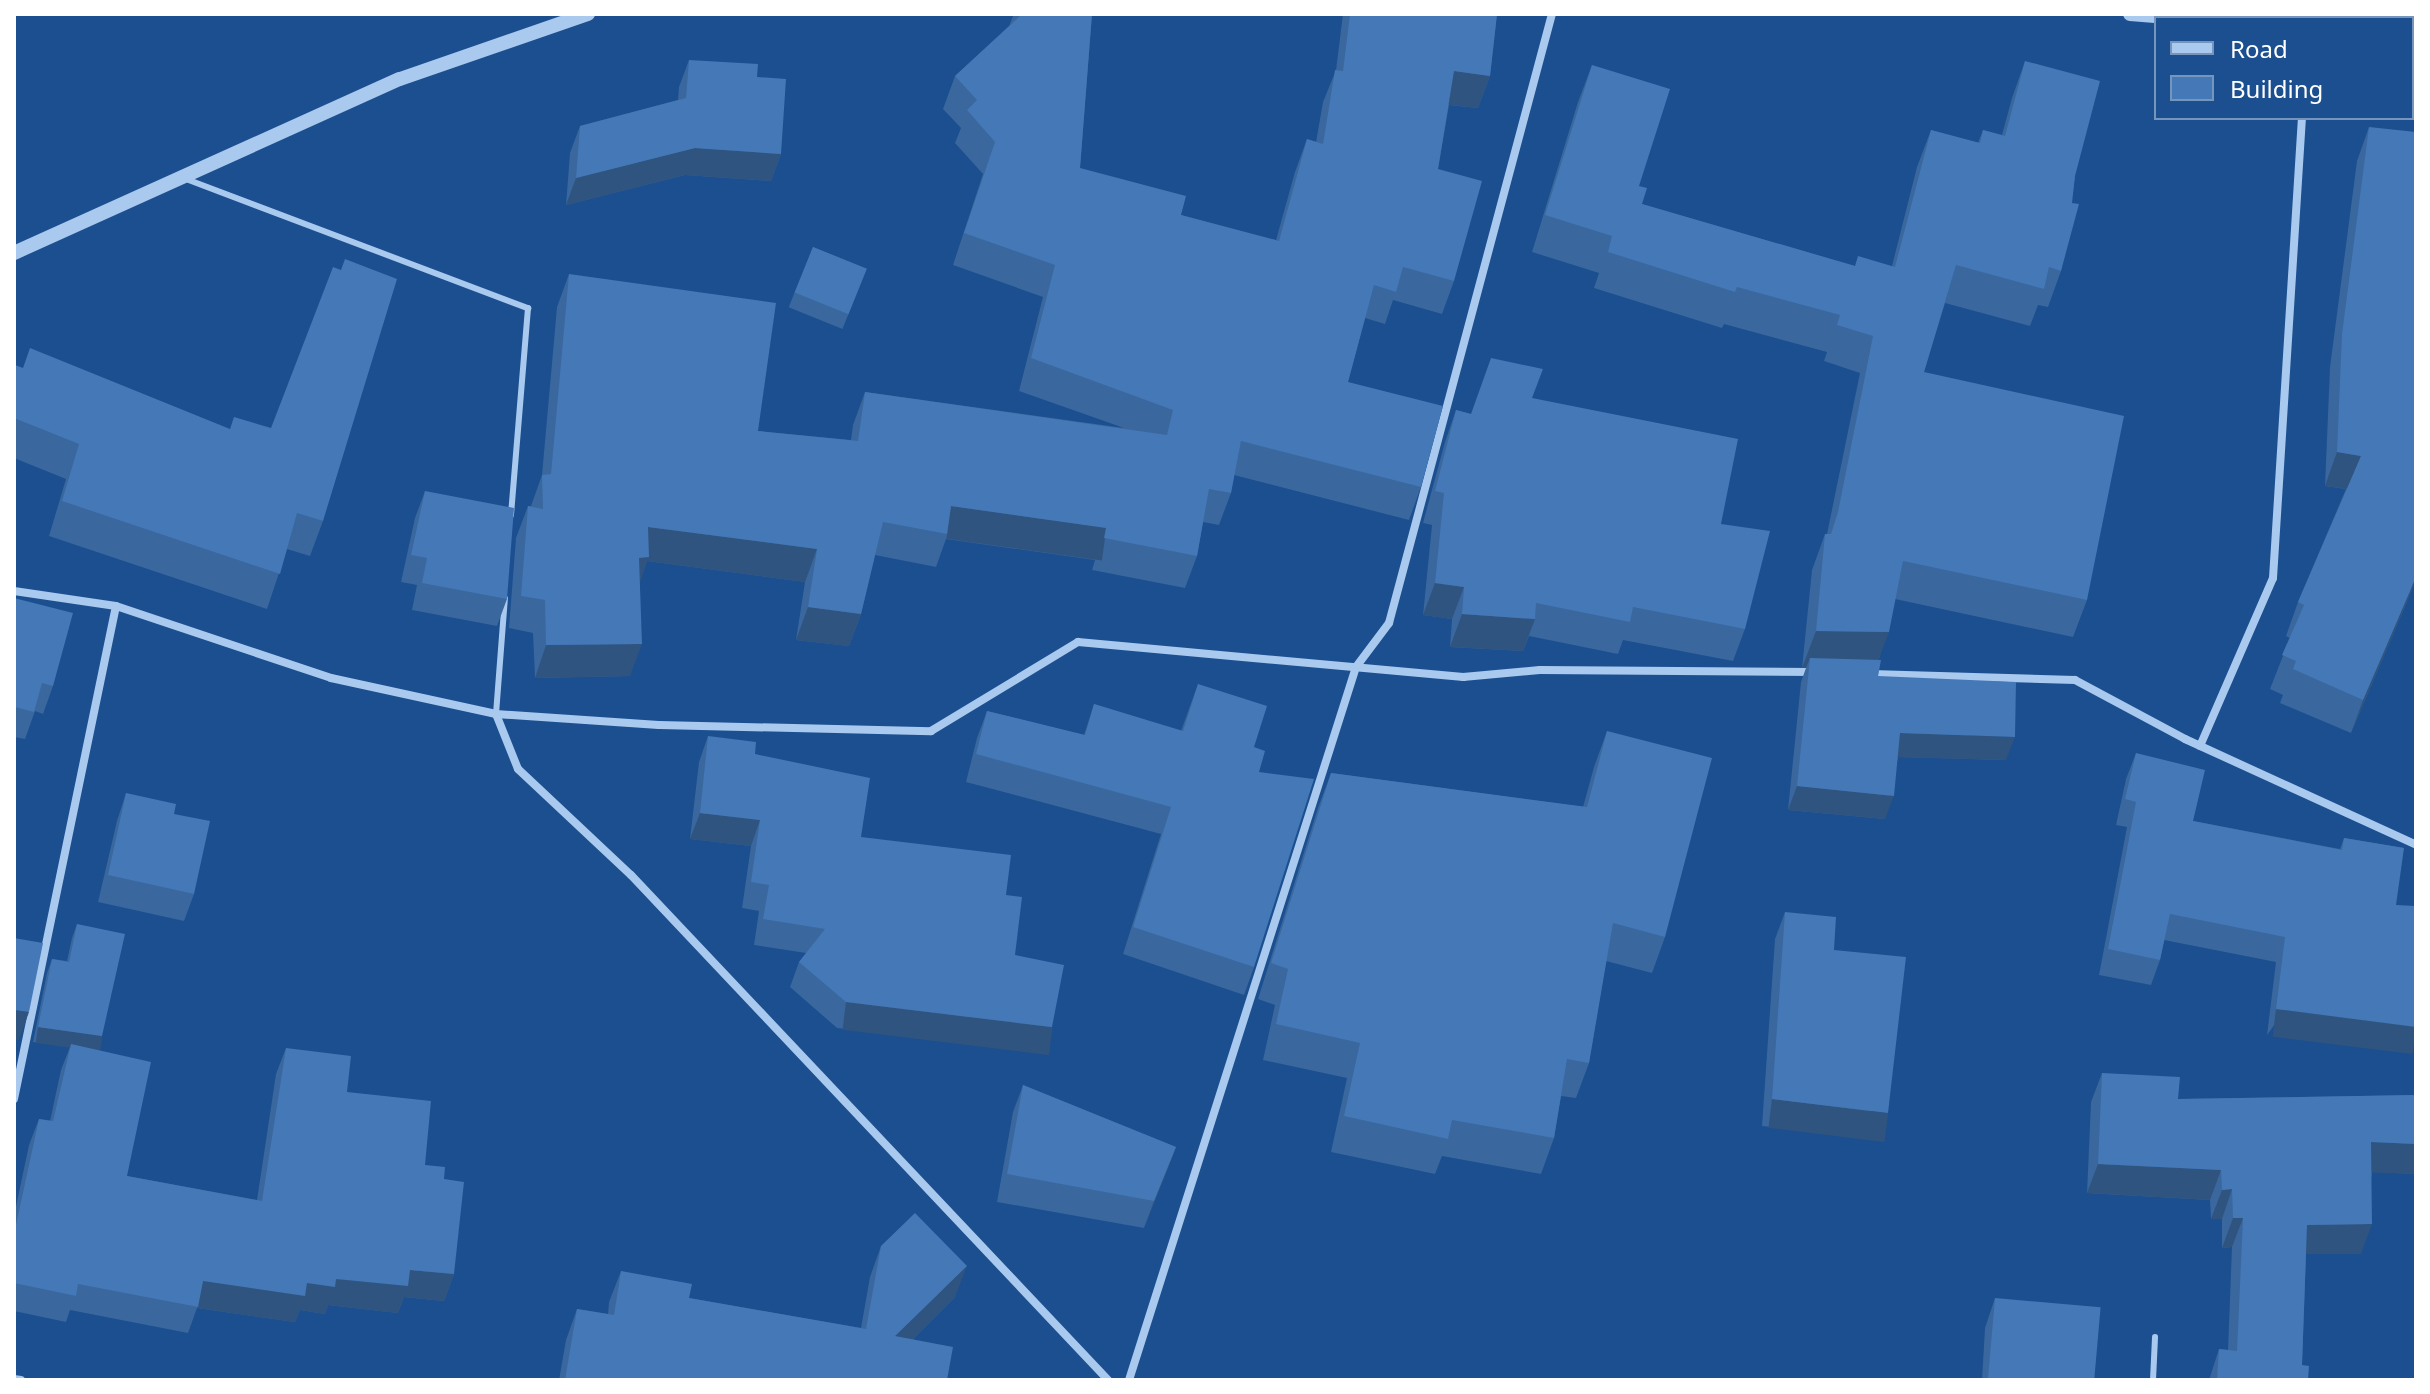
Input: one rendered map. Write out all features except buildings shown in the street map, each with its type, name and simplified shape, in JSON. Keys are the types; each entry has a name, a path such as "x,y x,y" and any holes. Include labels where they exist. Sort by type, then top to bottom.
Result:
{"street":[{"path":"14,253 400,79 588,14"},
{"path":"1129,1380 1356,667 1389,623 1552,14"},
{"path":"2130,14 2155,16"},
{"path":"2200,746 2273,578 2302,120"},
{"path":"14,591 116,606 331,678 496,714 659,725 931,731 1078,642 1463,677 1540,670 1823,673"},
{"path":"14,1099 116,606"},
{"path":"1855,674 2075,680 2200,746 2416,845"},
{"path":"496,714 518,769 631,875 1108,1380"},
{"path":"14,1379 21,1380"}],"lane":[{"path":"183,177 528,308 510,526"},
{"path":"496,714 506,589"},
{"path":"2153,1380 2155,1337"}]}
